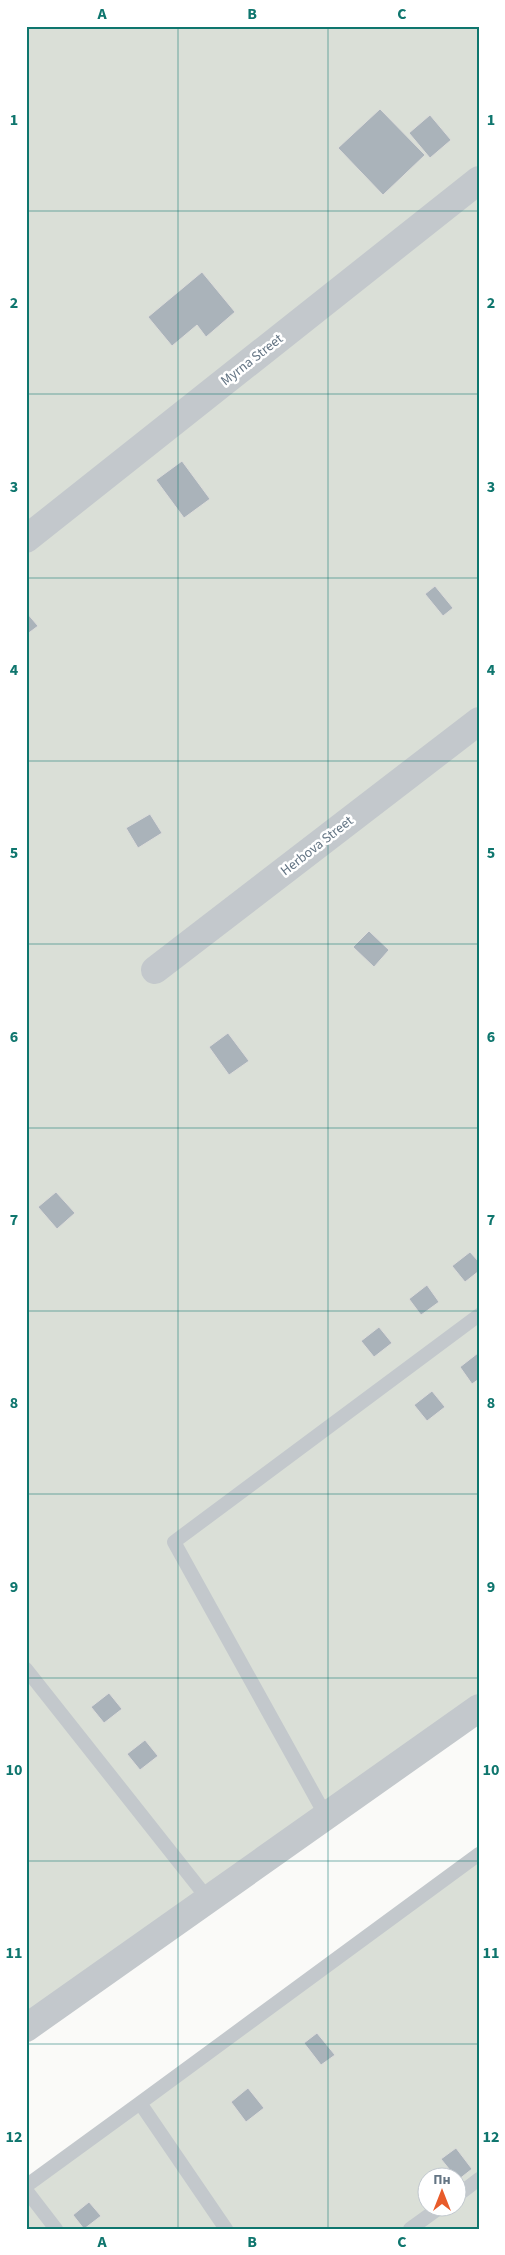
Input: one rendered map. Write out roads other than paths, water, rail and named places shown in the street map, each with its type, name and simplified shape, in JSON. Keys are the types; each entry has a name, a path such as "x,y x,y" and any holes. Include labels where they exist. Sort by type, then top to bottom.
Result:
{"street":[{"name":"Myrna Street","path":"26,539 479,180"},
{"name":"Herbova Street","path":"155,970 479,721"},
{"path":"26,2028 479,1708"}],"lane":[{"path":"326,1816 174,1542 479,1315"},
{"path":"26,1669 208,1899"},
{"path":"56,2229 26,2188 479,1854"},
{"path":"140,2103 226,2229"},
{"path":"468,2187 479,2179"},
{"path":"410,2229 425,2218"}]}
